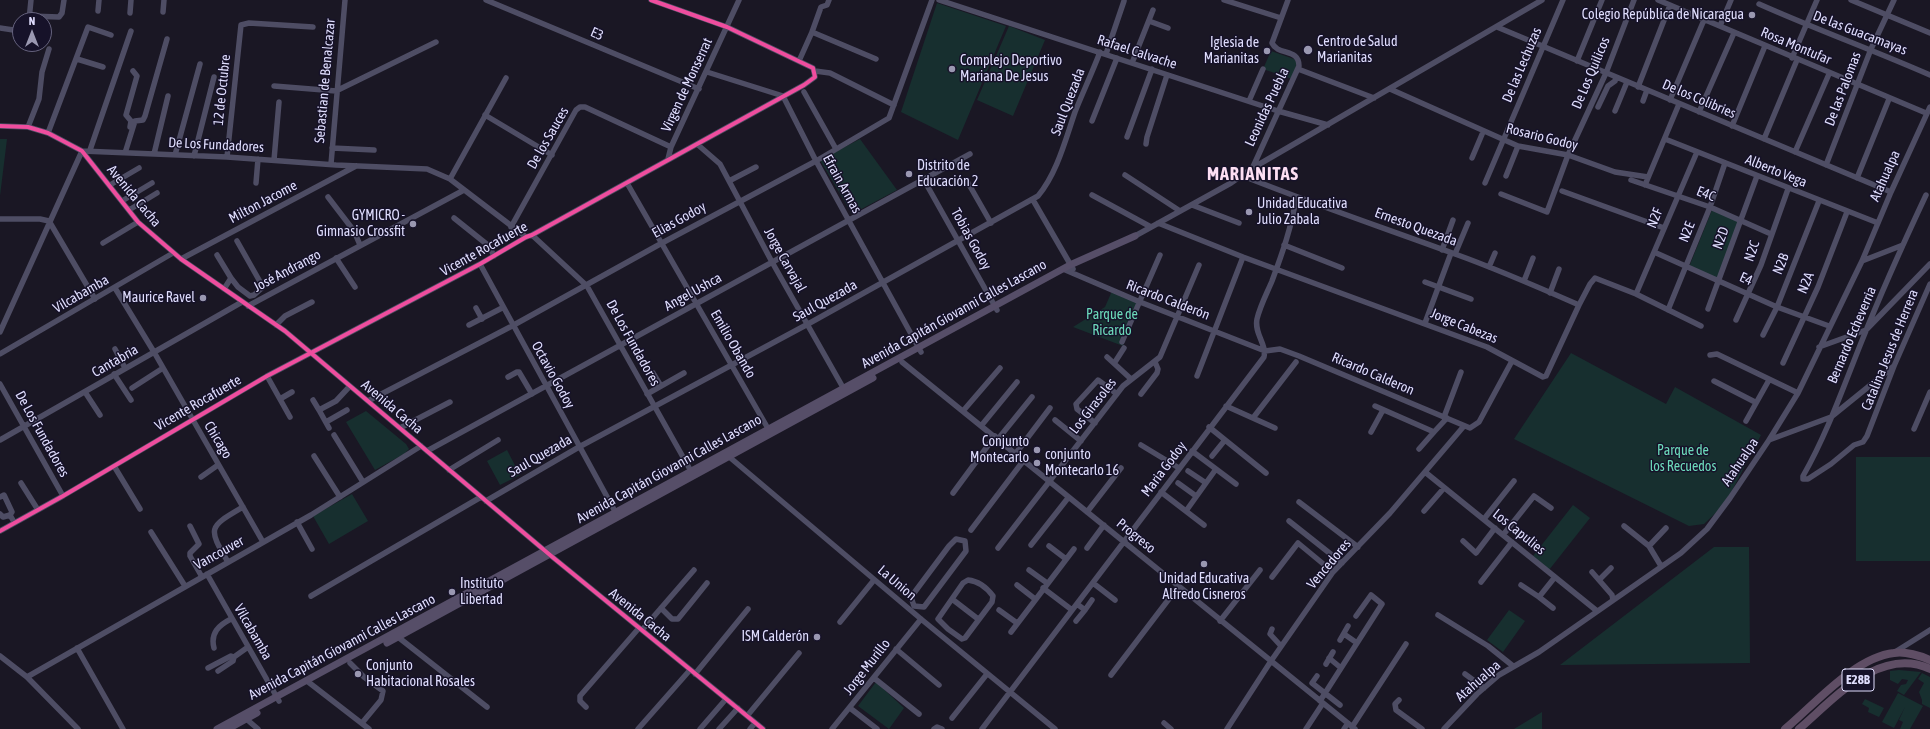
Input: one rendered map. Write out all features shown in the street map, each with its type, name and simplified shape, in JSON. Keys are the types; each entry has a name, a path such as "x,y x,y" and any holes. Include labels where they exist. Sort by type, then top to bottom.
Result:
{"highway":[{"name":"E28B","path":"1785,729 1858,668 1870,661 1895,652 1919,656 1930,660"},
{"name":"E28B","path":"1799,729 1846,689 1874,670 1886,665 1908,664 1930,669"}],"main road":[{"name":"Avenida Capitán Giovanni Calles Lascano","path":"845,391 1068,269 1125,243 1135,236"},
{"path":"548,553 845,391 902,362 920,350"},
{"name":"Avenida Capitán Giovanni Calles Lascano","path":"308,683 350,663 398,637 548,553"},
{"name":"Avenida Capitán Giovanni Calles Lascano","path":"218,729 308,683 548,553"},
{"name":"Avenida Capitán Giovanni Calles Lascano","path":"228,729 244,717"}],"street":[{"path":"30,12 31,0"},
{"path":"52,17 59,17 62,13 64,0"},
{"path":"98,11 99,0"},
{"path":"130,13 131,0"},
{"path":"163,12 164,0"},
{"name":"Sebastian de Benalcazar","path":"337,176 333,165 332,148 345,0"},
{"name":"E3","path":"486,0 699,89"},
{"path":"651,0 727,27 799,61 815,71 830,73 894,105"},
{"name":"Virgen de Monserrat","path":"668,159 671,147 739,0"},
{"path":"799,61 821,7 827,5 829,0"},
{"name":"Elias Godoy","path":"368,401 587,286 662,243 816,161 889,118 932,0"},
{"name":"Rafael Calvache","path":"939,0 957,3 1152,70 1328,125"},
{"path":"1224,0 1282,18"},
{"name":"Leonidas Puebla","path":"1251,169 1298,69 1297,57 1275,47 1272,44 1288,0"},
{"name":"Avenida Capitán Giovanni Calles Lascano","path":"1135,236 1243,176 1251,169 1542,0"},
{"name":"De las Lechuzas","path":"1502,140 1563,0"},
{"path":"1577,61 1602,0"},
{"name":"De Los Quilicos","path":"1501,194 1547,212 1568,155 1606,73 1634,0"},
{"name":"Rosa Montufar","path":"1658,0 1829,74 1926,113"},
{"path":"1720,26 1731,0"},
{"path":"1764,139 1795,59 1806,25 1817,0"},
{"path":"1851,0 1930,33"},
{"name":"De las Palomas","path":"1826,165 1871,49 1894,0"},
{"path":"1106,54 1124,1"},
{"name":"De las Guacamayas","path":"1759,4 1806,25 1871,49 1930,75"},
{"path":"1638,87 1670,5"},
{"path":"1132,63 1153,10"},
{"path":"1670,100 1704,20"},
{"path":"1149,21 1168,28"},
{"name":"12 de Octubre","path":"227,157 241,25 249,23 313,27"},
{"path":"48,133 88,27 111,35"},
{"name":"De los Colibries","path":"1497,27 1891,192"},
{"path":"0,28 12,30"},
{"path":"90,150 131,31"},
{"path":"812,32 876,59"},
{"path":"1699,112 1734,33"},
{"path":"124,153 135,122 143,120 145,116 167,39"},
{"path":"274,86 336,91 436,42"},
{"path":"1732,126 1765,46"},
{"path":"28,126 39,99 42,72 48,52"},
{"name":"Saul Quezada","path":"311,596 483,499 808,324 1033,200 1044,189 1061,154 1076,111 1100,52"},
{"path":"1092,121 1117,58"},
{"path":"77,59 103,67"},
{"path":"175,156 200,64"},
{"path":"1249,101 1263,69"},
{"path":"1298,69 1374,98"},
{"path":"1127,137 1152,70"},
{"path":"124,153 131,122 127,116 127,112 138,76 133,71"},
{"name":"Vicente Rocafuerte","path":"0,531 310,352 480,264 526,237 627,183 783,96 813,79 816,75 815,71"},
{"path":"707,72 783,96"},
{"path":"1146,144 1146,138 1167,74"},
{"path":"1795,152 1829,74"},
{"path":"194,156 214,77"},
{"path":"1598,107 1607,88 1616,77"},
{"path":"450,179 506,78"},
{"path":"1615,111 1627,82"},
{"name":"Rosario Godoy","path":"1390,89 1483,132 1518,146 1568,155 1615,172 1648,178"},
{"path":"1643,101 1647,90"},
{"path":"804,92 836,149"},
{"path":"154,154 168,96"},
{"name":"Efrain Armas","path":"783,96 816,161 920,350"},
{"path":"1857,178 1889,99"},
{"path":"274,160 280,102"},
{"path":"1645,185 1679,104"},
{"name":"De los Sauces","path":"511,227 576,110 583,106 671,147"},
{"name":"Atahualpa","path":"1444,729 1498,675 1539,652 1614,600 1684,550 1707,529 1769,440 1798,393 1829,326 1862,261 1891,192 1930,107"},
{"path":"486,115 552,155"},
{"name":"Avenida Cacha","path":"0,126 28,126 48,133 82,151 138,222 181,259 276,325 310,352 483,499 763,729"},
{"path":"1472,158 1483,132"},
{"name":"Alberto Vega","path":"1665,139 1788,189 1878,223"},
{"path":"1485,183 1502,140"},
{"name":"Jorge Carvajal","path":"697,144 716,159 845,391"},
{"path":"1506,176 1518,146"},
{"path":"332,148 374,150"},
{"name":"De Los Fundadores","path":"82,151 90,150 175,156 227,157 333,165 427,169 450,179 526,237"},
{"path":"0,332 82,151"},
{"name":"N2F","path":"1636,294 1697,152"},
{"name":"Angel Ushca","path":"427,451 970,154"},
{"path":"1258,155 1261,160 1266,161"},
{"path":"256,183 258,159"},
{"name":"N2E","path":"1668,310 1710,207 1725,163"},
{"name":"Milton Jacome","path":"181,259 356,166"},
{"path":"729,181 756,167"},
{"path":"110,185 139,168"},
{"path":"1125,175 1180,211"},
{"name":"Ernesto Quezada","path":"1243,176 1296,198 1490,267 1579,305"},
{"name":"N2D","path":"1708,309 1757,176"},
{"name":"Tobias Godoy","path":"924,180 996,308"},
{"name":"E4C","path":"1631,180 1710,207 1740,222 1771,234"},
{"path":"967,181 990,223"},
{"path":"122,201 152,183"},
{"name":"Emilio Obando","path":"627,183 770,432"},
{"name":"N2C","path":"1736,320 1761,265 1788,189"},
{"name":"José Andrango","path":"248,306 464,190"},
{"path":"1562,191 1664,228"},
{"path":"129,210 157,192"},
{"path":"1092,195 1151,227"},
{"name":"Bernardo Echeverria","path":"1808,479 1803,479 1802,476 1812,460 1831,417 1866,330 1926,195"},
{"path":"328,197 354,231 360,245"},
{"path":"1265,351 1257,333 1256,326 1293,218 1296,198"},
{"path":"1033,200 1068,269"},
{"name":"N2B","path":"1763,334 1777,306 1819,201"},
{"path":"1192,205 1239,223"},
{"name":"N2A","path":"1783,363 1818,287 1847,212"},
{"path":"454,218 489,246 494,256"},
{"path":"0,219 40,219 49,221 95,299"},
{"path":"1442,250 1453,220"},
{"path":"103,243 138,222"},
{"name":"Jorge Cabezas","path":"1158,223 1243,257 1487,346 1541,377 1546,376 1579,305 1590,284 1595,278 1636,294 1701,326"},
{"path":"1425,323 1453,253 1468,223"},
{"name":"De Los Fundadores","path":"532,235 587,286 693,474"},
{"path":"217,255 238,287 250,296 254,295 263,287 237,241"},
{"path":"1284,245 1342,268"},
{"path":"1862,261 1903,245"},
{"name":"E4","path":"1654,252 1804,318 1829,326"},
{"name":"Vilcabamba","path":"0,354 174,253"},
{"path":"1490,267 1495,253"},
{"path":"1115,362 1160,255"},
{"path":"1197,376 1243,257"},
{"path":"336,258 355,287"},
{"path":"1524,281 1533,258"},
{"name":"Octavio Godoy","path":"480,264 502,308 617,516"},
{"path":"1819,347 1866,330 1930,264"},
{"name":"Los Girasoles","path":"998,548 1117,394 1131,379 1155,362 1160,356 1199,265"},
{"name":"Ricardo Calderón","path":"1068,269 1140,302 1265,351"},
{"path":"1550,292 1559,269"},
{"path":"224,289 231,278"},
{"path":"1425,282 1471,299"},
{"name":"Catalina Jesus de Herrera","path":"1808,479 1831,464 1854,445 1863,442 1873,424 1894,366 1930,284"},
{"name":"Chicago","path":"115,288 154,352 263,542"},
{"name":"Cantabria","path":"0,440 242,302"},
{"path":"276,325 286,316 312,302"},
{"path":"476,308 482,319"},
{"path":"469,326 502,308"},
{"path":"115,349 125,368"},
{"name":"Ricardo Calderon","path":"1265,351 1280,349 1299,356 1467,427"},
{"name":"Maria Godoy","path":"982,729 1209,427 1264,357 1265,351"},
{"path":"1710,355 1717,354 1798,393"},
{"path":"1107,356 1115,362 1131,379"},
{"name":"Vencedores","path":"1227,729 1281,646 1333,572 1358,547 1467,427 1480,422 1512,361"},
{"name":"Progreso","path":"902,362 1016,453 1068,498 1088,512 1220,621 1352,726"},
{"path":"1141,394 1157,373 1158,369 1155,362"},
{"path":"1253,418 1296,362"},
{"path":"1769,440 1831,417 1894,366"},
{"path":"132,388 163,368"},
{"path":"963,411 1000,368"},
{"path":"508,377 519,372 532,394"},
{"path":"1419,449 1446,418 1461,372"},
{"path":"653,373 661,386"},
{"path":"647,394 684,373"},
{"path":"114,374 131,400"},
{"path":"267,376 290,416"},
{"path":"1095,423 1077,409 1076,404 1098,380 1117,394"},
{"path":"1746,421 1755,402 1769,380"},
{"path":"1714,381 1755,402"},
{"path":"982,426 1017,382"},
{"name":"De Los Fundadores","path":"0,384 63,496"},
{"path":"319,410 336,401 350,386"},
{"path":"85,392 100,415"},
{"path":"280,399 292,392"},
{"path":"1914,429 1930,392"},
{"path":"953,493 996,438 1032,397"},
{"path":"313,400 329,428"},
{"path":"400,428 450,402"},
{"path":"1226,406 1275,428"},
{"path":"1375,406 1434,432"},
{"path":"1016,453 1050,408"},
{"path":"326,422 347,410"},
{"path":"1371,432 1383,410"},
{"path":"1055,420 1081,441"},
{"path":"1209,427 1266,473"},
{"path":"334,435 363,482"},
{"path":"449,470 498,440"},
{"path":"1212,456 1224,440"},
{"path":"1141,445 1179,468"},
{"name":"Vancouver","path":"27,677 340,497 422,446"},
{"path":"1192,451 1236,484"},
{"name":"La Union","path":"727,455 874,580 912,608 921,619 1055,729"},
{"path":"314,456 340,497"},
{"path":"971,530 1024,460"},
{"path":"201,477 218,465"},
{"path":"114,466 140,509"},
{"path":"1088,512 1121,468"},
{"path":"1186,512 1216,469"},
{"path":"1188,471 1206,483"},
{"name":"Los Capulies","path":"1425,472 1598,611"},
{"path":"1484,519 1514,481"},
{"path":"21,483 38,510"},
{"path":"1178,483 1196,496"},
{"path":"1424,511 1444,488"},
{"path":"1161,492 1204,525"},
{"path":"0,497 4,496 12,512 10,515 14,522"},
{"path":"1503,535 1534,496 1551,508"},
{"path":"1031,545 1068,498"},
{"path":"1299,502 1358,547"},
{"path":"228,562 216,542 213,530 215,526 223,519 243,507"},
{"path":"0,514 3,517 10,515"},
{"path":"1289,521 1342,563"},
{"path":"297,522 312,549"},
{"name":"Vilcabamba","path":"190,526 199,544 190,552 190,556 205,575 278,699"},
{"path":"1088,548 1104,526"},
{"path":"1624,526 1649,546 1661,566"},
{"path":"1463,541 1476,553 1495,528"},
{"path":"1649,546 1666,528"},
{"path":"151,532 185,586"},
{"path":"956,539 965,541 966,551 924,607 912,608 911,597 948,546 956,539"},
{"path":"1481,582 1512,542"},
{"path":"1272,577 1298,543 1333,572"},
{"path":"1049,546 1066,559"},
{"path":"1011,632 1045,585 1074,549"},
{"path":"1599,580 1611,568"},
{"path":"586,707 580,701 580,696 694,570"},
{"path":"1029,570 1072,610"},
{"path":"1220,621 1260,570"},
{"path":"1592,572 1612,595 1614,600"},
{"path":"1539,597 1555,577"},
{"path":"840,622 874,580"},
{"path":"968,580 973,580 983,586 993,596 992,602 964,639 948,629 938,619 952,599 963,583 968,580"},
{"path":"661,608 672,619 678,619 707,583"},
{"path":"1093,583 1115,600"},
{"path":"1521,585 1553,608"},
{"path":"1017,586 1035,599"},
{"path":"1111,675 1178,587"},
{"path":"1306,729 1326,693 1382,604 1371,595 1356,616"},
{"path":"952,599 978,619"},
{"path":"1076,621 1092,600"},
{"path":"1077,604 1085,610"},
{"path":"638,729 692,672 748,609"},
{"path":"999,610 1017,623"},
{"path":"1438,616 1488,646 1513,666"},
{"path":"214,648 212,642 216,629 218,626 231,619"},
{"name":"Jorge Murillo","path":"832,729 921,619"},
{"path":"1340,640 1348,626"},
{"path":"1272,628 1270,634 1281,646"},
{"path":"942,636 948,629"},
{"path":"1895,652 1930,630"},
{"path":"1344,634 1357,643"},
{"path":"398,637 487,708"},
{"path":"1344,729 1352,726 1406,644"},
{"path":"218,671 233,661 234,657 248,647"},
{"path":"77,648 123,729"},
{"path":"896,650 939,685"},
{"path":"1326,664 1333,652"},
{"path":"747,716 799,653"},
{"path":"0,656 27,677 78,729"},
{"path":"208,668 231,656 234,657"},
{"path":"1329,658 1342,668"},
{"path":"350,663 364,677 383,691 381,700 362,723"},
{"path":"952,718 987,674"},
{"path":"1465,674 1484,688"},
{"path":"1317,676 1312,683 1340,705"},
{"path":"874,678 919,714"},
{"path":"308,683 370,729"},
{"path":"700,729 726,699"},
{"path":"1399,700 1396,704 1396,710 1422,729"},
{"path":"719,729 738,708"},
{"path":"850,708 877,729"},
{"path":"244,717 258,729"},
{"path":"750,729 755,723"},
{"path":"1164,723 1171,729"}],"green space":[{"name":"Complejo Deportivo Mariana De Jesus","path":"937,3 1006,26 958,140 901,112"},
{"path":"1009,26 1045,40 1013,116 977,100"},
{"path":"1271,51 1294,59 1297,63 1292,79 1263,69"},
{"path":"0,139 7,139 0,196"},
{"path":"860,139 897,190 852,214 820,160"},
{"path":"1712,210 1738,221 1718,279 1689,267"},
{"name":"Parque de Ricardo","path":"1112,291 1140,302 1123,346 1073,327 1105,307"},
{"name":"Parque de los Recuedos","path":"1571,353 1666,404 1675,387 1761,435 1725,504 1704,524 1689,526 1514,439"},
{"path":"366,411 406,444 409,449 404,454 375,470 346,422"},
{"path":"507,450 520,475 500,485 487,461"},
{"path":"1856,457 1930,457 1930,561 1856,561"},
{"path":"352,494 368,521 329,544 313,516"},
{"path":"1573,505 1590,518 1549,570 1533,556"},
{"path":"1714,547 1749,547 1750,663 1560,665"},
{"path":"1509,610 1525,621 1503,652 1487,640"},
{"path":"1899,670 1921,672 1904,695 1897,691 1901,685 1906,684 1908,680 1902,679 1898,684 1890,680 1890,671"},
{"path":"1922,673 1930,677 1930,708 1922,704 1919,692 1924,683 1918,679"},
{"path":"876,682 904,708 889,729 858,706"},
{"path":"1898,693 1923,706 1910,729 1900,729 1903,722 1899,720 1905,707 1894,728 1882,722"},
{"path":"1865,699 1884,708 1879,717 1868,712 1869,708 1862,704"},
{"path":"1542,712 1542,729 1514,729"}],"cycle path":[{"path":"0,531 63,496 267,376 480,264 526,237 804,85 815,77 813,68 727,27 651,0"},
{"path":"0,126 28,127 48,133 82,151 138,222 181,259 285,331 550,555 763,729"}],"place":[{"name":"Colegio República de Nicaragua","path":"1752,15"},
{"name":"Centro de Salud Marianitas","path":"1308,50"},
{"name":"Iglesia de Marianitas","path":"1267,51"},
{"name":"Complejo Deportivo Mariana De Jesus","path":"952,69"},
{"name":"Distrito de Educación 2","path":"909,174"},
{"name":"Unidad Educativa Julio Zabala","path":"1249,212"},
{"name":"GYMICRO - Gimnasio Crossfit","path":"413,224"},
{"name":"Maurice Ravel","path":"203,298"},
{"name":"Conjunto Montecarlo","path":"1037,450"},
{"name":"conjunto Montecarlo 16","path":"1037,463"},
{"name":"Unidad Educativa Alfredo Cisneros","path":"1204,564"},
{"name":"Instituto Libertad","path":"452,592"},
{"name":"ISM Calderón","path":"817,637"},
{"name":"Conjunto Habitacional Rosales","path":"358,674"}],"district":[{"name":"MARIANITAS","path":"1253,174"}]}
